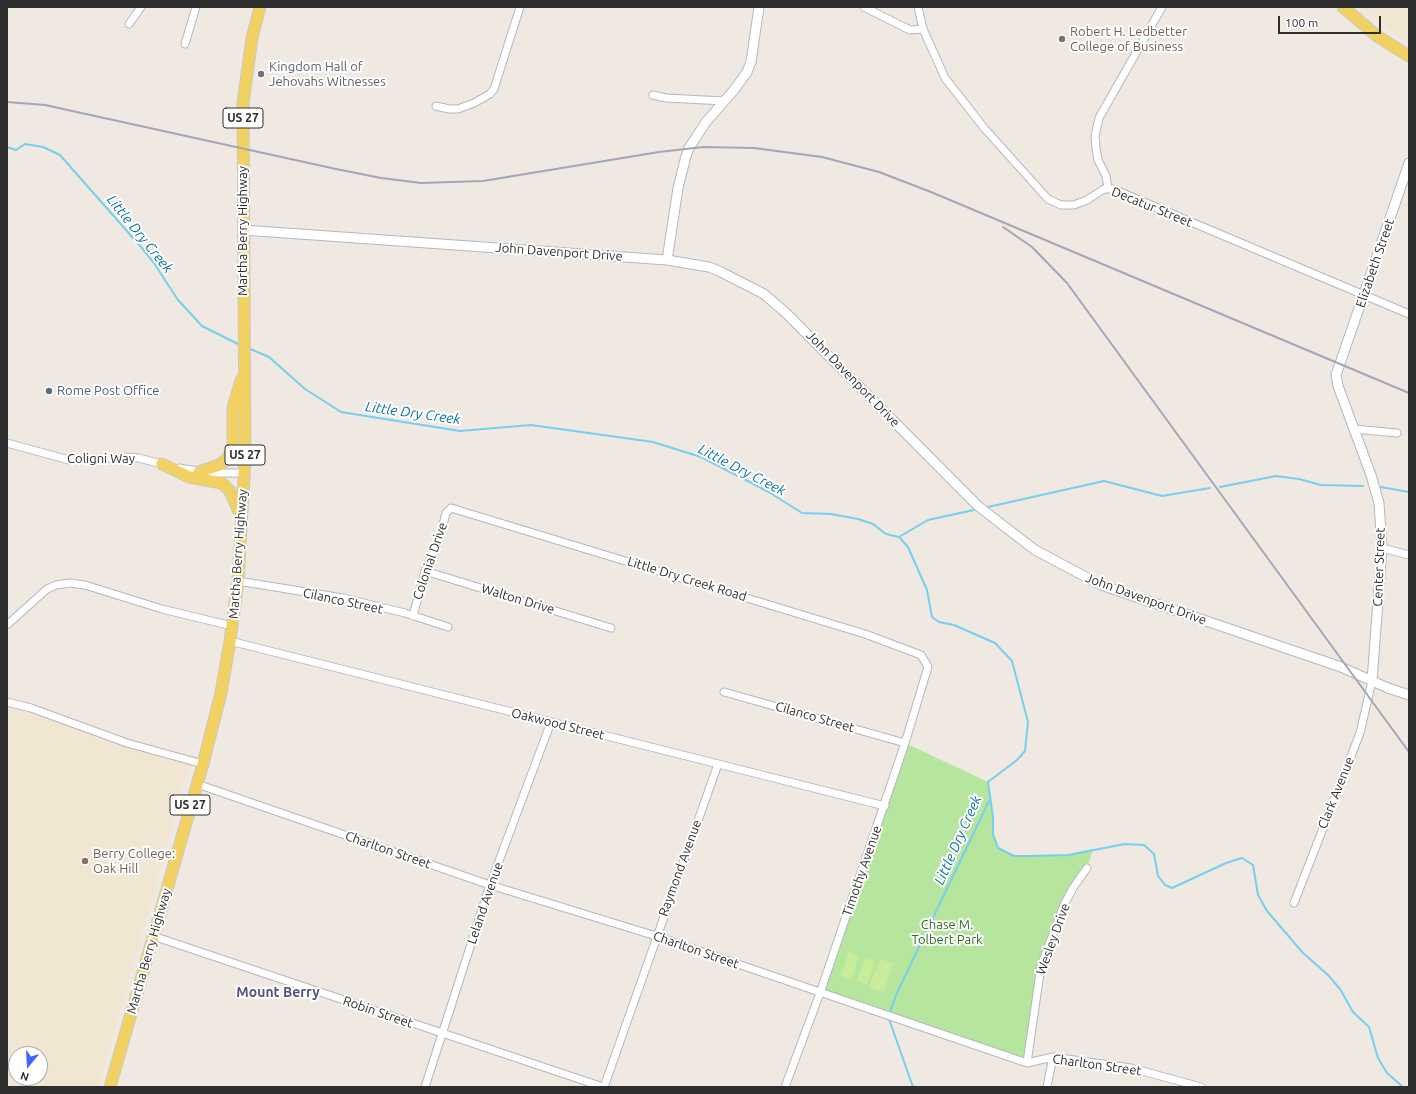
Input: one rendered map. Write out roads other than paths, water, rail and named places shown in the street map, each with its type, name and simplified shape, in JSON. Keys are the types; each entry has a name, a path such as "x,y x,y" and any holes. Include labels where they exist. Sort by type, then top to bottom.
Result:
{"main road":[{"name":"Martha Berry Highway","path":"110,1087 203,764 221,693 230,641 238,581 244,473 242,389 246,360 243,310 243,103 252,38 260,7"},
{"path":"1344,7 1378,36 1409,56"},
{"path":"199,472 219,465 226,460 233,450 233,408 242,389"},
{"path":"162,464 189,477 222,483 230,491 242,518"}],"street":[{"path":"129,24 141,7"},
{"path":"185,44 196,7"},
{"path":"436,106 449,109 458,109 474,103 490,94 494,89 520,7"},
{"path":"667,260 678,188 686,156 695,139 742,80 751,62 759,7"},
{"path":"864,7 910,30 923,29"},
{"name":"Decatur Street","path":"918,7 923,29 945,78 985,129 1048,199 1061,205 1074,205 1087,200 1108,188 1409,314"},
{"path":"1108,188 1106,176 1098,160 1096,148 1095,136 1099,118 1162,7"},
{"path":"653,95 666,98 724,101"},
{"name":"Elizabeth Street","path":"1340,364 1409,163"},
{"name":"John Davenport Drive","path":"243,230 667,260 709,267 749,285 776,303 800,325 974,502 1000,524 1041,554 1101,584 1341,667 1409,695"},
{"name":"Center Street","path":"1340,364 1336,379 1376,490 1379,509 1382,548 1372,681"},
{"path":"1354,429 1397,433"},
{"name":"Coligni Way","path":"7,443 69,460 126,457 139,458 199,472 244,473"},
{"name":"Colonial Drive","path":"412,616 425,570 439,540 446,513 451,508"},
{"name":"Little Dry Creek Road","path":"451,508 865,634 921,655"},
{"path":"1382,548 1409,555"},
{"name":"Walton Drive","path":"425,570 611,628"},
{"name":"Cilanco Street","path":"238,581 343,598 448,627"},
{"path":"7,625 47,589 56,585 70,583 86,585 162,609 232,626"},
{"name":"Oakwood Street","path":"230,641 885,806"},
{"name":"Timothy Avenue","path":"785,1087 820,993 885,806 905,743 928,667 921,655"},
{"name":"Clark Avenue","path":"1294,903 1360,733 1372,681"},
{"name":"Cilanco Street","path":"724,692 905,743"},
{"path":"7,702 31,708 127,743 203,764"},
{"name":"Leland Avenue","path":"425,1087 490,885 551,722"},
{"name":"Raymond Avenue","path":"603,1087 718,764"},
{"name":"Charlton Street","path":"196,784 490,885 656,936 1027,1063 1053,1057 1131,1068 1201,1087"},
{"name":"Wesley Drive","path":"1027,1063 1041,966 1064,905 1073,888 1087,868"},
{"name":"Robin Street","path":"153,936 603,1087"},
{"path":"1047,1087 1053,1057"}],"waterway":[{"name":"Little Dry Creek","path":"7,147 16,150 25,144 43,147 60,155 141,247 154,263 178,300 202,326 240,345"},
{"name":"Little Dry Creek","path":"248,348 269,357 305,389 341,412 460,431 531,425 653,442 701,457 767,491 802,513 831,514 858,519 873,524 886,534 899,537 908,547 927,590 932,617 939,622 954,625 995,643 1012,661 1028,722 1025,751 1017,760 988,782 993,817 993,834 998,848 1014,856 1029,856 1068,855 1125,844 1144,845 1154,854 1158,876 1165,885 1172,888 1226,863 1242,858 1253,865 1258,895 1267,911 1303,953 1328,975 1340,989 1353,1012 1369,1027 1378,1058 1387,1073 1403,1087"},
{"path":"1220,487 1276,476 1299,479 1321,485 1363,486"},
{"path":"988,507 1104,481 1162,496 1210,488"},
{"path":"1381,487 1409,492"},
{"path":"899,537 928,520 974,510"},
{"name":"Little Dry Creek","path":"889,1015 896,995 989,801"},
{"name":"Little Dry Creek","path":"889,1019 913,1087"}],"railway":[{"path":"7,102 45,105 336,169 381,178 421,183 483,181 659,152 703,147 754,148 822,157 879,172 931,192 1409,393"},
{"path":"1003,227 1032,247 1067,283 1409,752"}],"place":[{"name":"Robert H. Ledbetter College of Business","path":"1062,39"},
{"name":"Kingdom Hall of Jehovahs Witnesses","path":"261,74"},
{"name":"Rome Post Office","path":"49,391"},
{"name":"Berry College: Oak Hill","path":"85,861"}],"district":[{"name":"Mount Berry","path":"278,992"}],"park label":[{"name":"Chase M. Tolbert Park","path":"947,932"}]}
